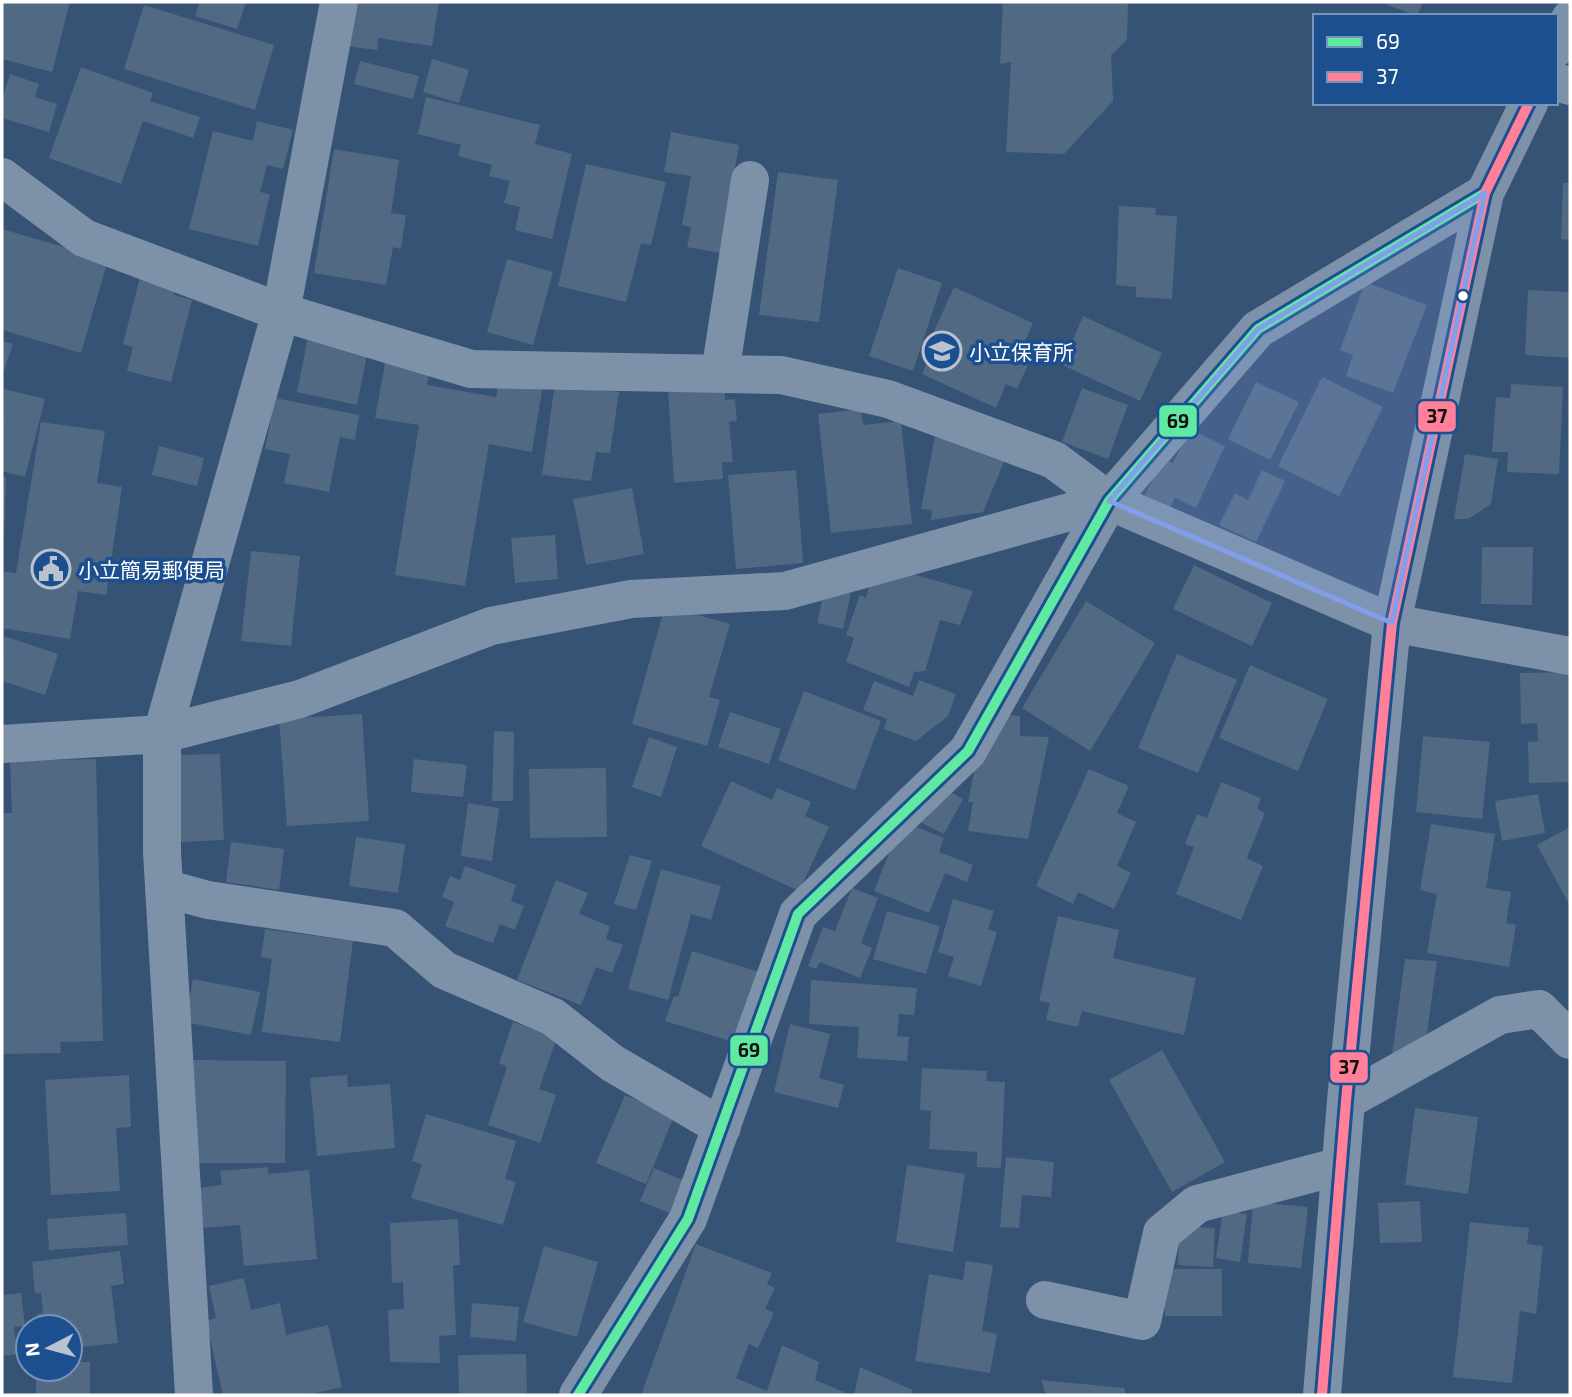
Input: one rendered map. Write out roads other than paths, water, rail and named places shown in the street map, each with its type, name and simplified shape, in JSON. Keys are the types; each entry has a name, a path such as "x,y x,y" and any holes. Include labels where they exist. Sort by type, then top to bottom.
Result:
{"street":[{"path":"194,1395 164,888 162,734 281,312 339,2"},
{"path":"1558,44 1570,19"},
{"path":"1321,1395 1392,623 1485,193 1528,105"},
{"path":"2,177 84,238 281,312 471,369 780,374 888,399 1054,460 1109,501 1392,623 1570,656"},
{"path":"720,373 750,180"},
{"path":"579,1395 688,1219 798,914 968,751 1109,501 1258,329 1485,193"},
{"path":"2,744 162,734 300,699 491,626 631,599 785,591 1109,501"},
{"path":"164,888 208,900 395,928 444,970 553,1017 612,1063 722,1128"},
{"path":"1346,1101 1500,1015 1539,1009 1570,1040"},
{"path":"1045,1300 1142,1321 1162,1233 1197,1204 1340,1166"}],"place":[{"name":"小立保育所","path":"942,351"},
{"name":"小立簡易郵便局","path":"51,569"}]}
